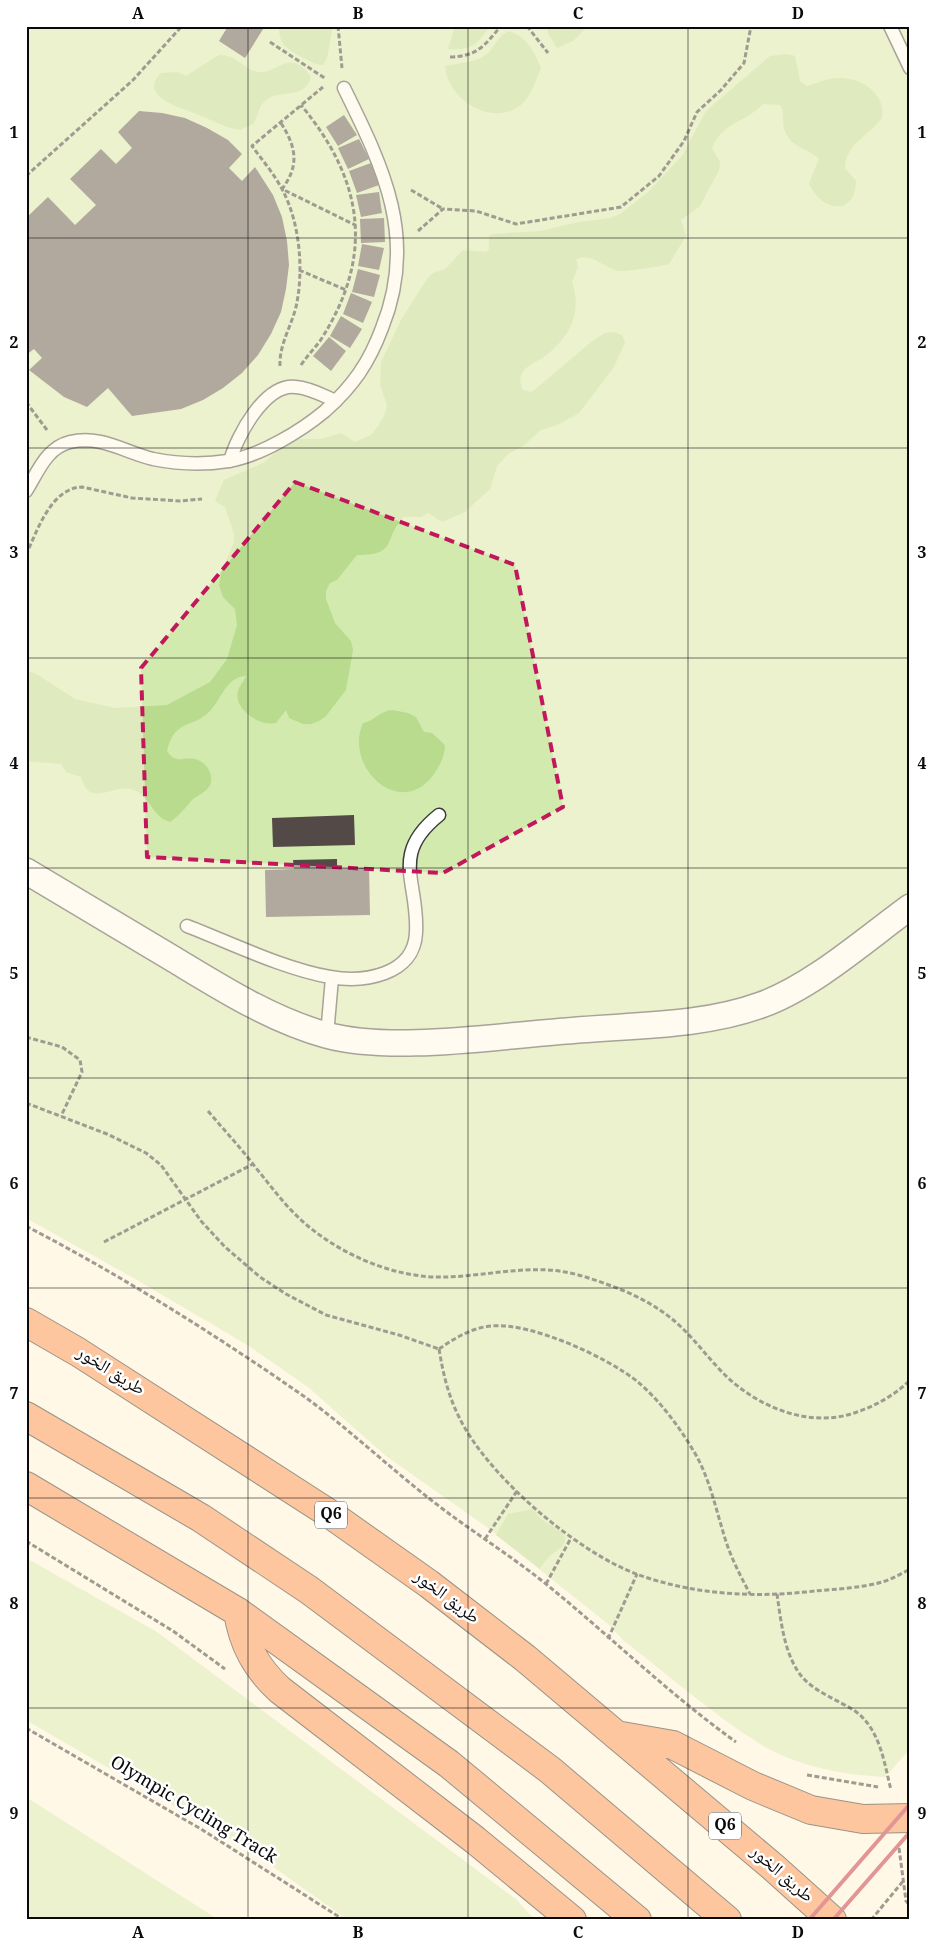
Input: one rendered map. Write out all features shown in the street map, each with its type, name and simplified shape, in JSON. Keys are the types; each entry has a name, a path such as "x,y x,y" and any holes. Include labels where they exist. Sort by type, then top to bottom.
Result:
{"highway":[{"name":"طريق الخور","path":"26,1322 78,1352 330,1514 429,1584 518,1652 773,1867 832,1920"},
{"path":"26,1416 201,1518 309,1590 543,1764 727,1920"},
{"path":"26,1486 238,1612 449,1764 637,1920"},
{"path":"238,1612 241,1630 256,1663 280,1690 474,1840 572,1920"},
{"path":"616,1735 673,1745 753,1786 811,1810 863,1819 910,1818"}],"street":[{"path":"26,871 220,987 274,1014 327,1035 360,1041 427,1042 685,1021 730,1014 762,1005 797,988 910,907"}],"lane":[{"path":"890,26 898,48 910,68"},
{"path":"26,491 45,459 59,446 93,439 153,458 190,464 230,461 266,448 308,425 336,401 360,376 374,349 396,289 398,264 397,227 391,201 369,138 344,88"},
{"path":"230,461 238,438 251,418 268,398 282,389 294,386 336,401"},
{"path":"186,926 293,967 332,978 368,978 393,971 406,962 414,946 416,933 415,900 408,867 413,846 423,828 439,815"},
{"path":"327,1035 332,978"}],"path":[{"path":"26,176 132,80 182,26"},
{"path":"338,26 344,88"},
{"path":"450,57 472,54 479,50 501,26"},
{"path":"528,26 548,53"},
{"path":"398,264 417,231 443,208 476,211 516,224 621,207 658,176 684,142 697,112 721,90 744,63 751,26"},
{"path":"270,42 330,82 252,146 282,189 295,228 299,270 296,306 280,360 282,389"},
{"path":"282,389 319,342 346,290 356,251 356,225 350,188 329,141 301,105"},
{"path":"281,123 290,137 296,159 291,175 282,189"},
{"path":"282,189 356,225"},
{"path":"299,270 346,290"},
{"path":"26,402 59,446"},
{"path":"26,555 53,504 63,493 74,487 132,498 180,501 202,498"},
{"path":"26,1037 62,1047 80,1060 82,1072 61,1116"},
{"path":"26,1103 107,1134 146,1153 161,1164 200,1221 225,1247 260,1278 286,1294 326,1316 398,1335 439,1349"},
{"path":"208,1111 299,1218 318,1233 349,1252 388,1269 442,1277 514,1270 565,1272 637,1296 660,1310 680,1326 727,1377 769,1405 794,1415 828,1420 844,1417 886,1399 910,1380"},
{"path":"104,1242 253,1164"},
{"path":"26,1226 62,1245 175,1312 306,1398 436,1503 546,1584 608,1639 712,1725 744,1748"},
{"path":"439,1349 461,1334 490,1326 518,1327 556,1338 603,1361 637,1382 673,1419 694,1451 713,1494 735,1565 751,1595"},
{"path":"439,1349 446,1386 460,1419 482,1452 517,1491 571,1538 605,1559 637,1574 694,1589 751,1595 834,1589 882,1582 910,1570"},
{"path":"485,1539 517,1491"},
{"path":"546,1584 571,1538"},
{"path":"608,1639 637,1574"},
{"path":"777,1594 786,1645 794,1663 803,1678 823,1693 856,1712 872,1729 881,1748 890,1789 805,1774"},
{"name":"Olympic Cycling Track","path":"26,1728 201,1829 344,1920"},
{"path":"899,1845 906,1901 910,1906"},
{"path":"871,1920 904,1880"}],"highlighted area":[{"path":"295,482 515,565 563,807 443,873 147,857 141,668"}],"green space":[{"path":"26,26 910,26 910,1749 885,1777 818,1768 786,1757 757,1742 722,1718 623,1640 608,1624 484,1525 386,1456 308,1387 249,1346 26,1218"},
{"path":"279,26 333,26 327,58 323,65 309,61 287,47 281,39"},
{"path":"455,26 490,26 473,45 463,49 448,49"},
{"path":"547,26 588,26 573,41 557,48 548,33"},
{"path":"509,31 521,37 529,45 541,68 529,95 518,107 507,112 483,111 471,106 453,89 445,66 469,62 486,55 498,40"},
{"path":"787,54 795,56 800,81 807,86 832,78 849,79 871,89 877,95 880,102 882,118 859,140 849,152 846,160 845,168 856,181 854,193 850,201 844,205 836,206 821,200 809,183 819,159 790,140 785,131 783,112 780,105 763,104 750,115 728,128 716,140 712,148 720,162 719,170 700,206 681,220 686,236 669,264 619,271 593,259 582,257 576,259 578,267 572,282 576,303 575,313 568,331 556,347 525,369 520,382 523,390 532,392 591,342 605,333 614,332 622,335 625,342 614,367 579,413 557,425 541,430 523,446 508,454 497,466 490,489 465,512 442,522 428,513 421,517 404,517 397,525 385,549 370,554 357,555 337,580 330,583 326,591 326,599 335,623 351,641 353,650 346,690 326,716 311,724 303,724 289,718 286,710 276,723 263,722 249,715 240,704 238,691 246,676 233,680 208,713 179,729 170,741 167,751 174,758 193,759 202,762 209,770 211,783 209,787 192,800 170,822 159,815 137,791 123,789 95,793 89,791 81,777 66,772 61,764 26,761 26,670 38,675 75,699 115,708 167,705 210,682 227,659 237,625 235,609 223,597 219,585 221,573 234,542 234,534 225,507 215,501 224,480 263,463 286,444 298,439 321,439 341,433 355,442 371,435 385,414 387,405 380,385 381,362 401,320 427,279 433,273 445,269 463,250 486,252 489,249 489,236 493,234 541,231 578,222 611,218 620,214 647,193 682,156 706,111 770,56"},
{"path":"219,55 231,57 259,72 266,72 284,64 296,64 303,68 311,77 308,84 298,92 279,95 266,100 253,124 240,130 224,126 173,105 158,95 154,89 155,81 161,73 178,72 186,76"},
{"path":"392,710 408,713 416,717 424,732 432,733 445,745 442,760 434,774 421,787 406,792 392,790 379,783 368,771 361,756 359,740 363,723"},
{"path":"533,1509 538,1516 561,1532 565,1540 564,1544 548,1558 540,1569 496,1535 508,1514"},
{"path":"26,1558 157,1632 517,1900 535,1920 348,1920 248,1849 26,1720"},
{"path":"26,1797 219,1920 26,1920"}],"building":[{"path":"228,26 265,26 245,58 219,41"},
{"path":"139,111 185,118 228,140 242,154 229,168 242,181 255,167 273,195 282,217 289,265 281,312 271,334 258,355 242,373 223,388 203,400 181,409 132,416 108,388 87,407 64,397 29,370 42,358 34,349 26,355 26,218 48,197 75,225 96,205 70,179 101,149 116,164 132,148 118,132"},
{"path":"344,115 357,135 338,146 326,127"},
{"path":"359,139 369,159 348,169 338,148"},
{"path":"371,163 379,185 357,193 349,171"},
{"path":"379,192 382,213 361,217 356,195"},
{"path":"384,218 385,242 361,243 360,219"},
{"path":"362,244 384,248 379,270 358,266"},
{"path":"358,269 380,275 374,297 352,292"},
{"path":"351,293 372,302 363,323 343,314"},
{"path":"341,316 362,329 350,348 330,336"},
{"path":"329,337 346,351 331,371 313,356"},
{"path":"354,815 355,845 273,847 272,818"},
{"path":"337,859 337,868 369,868 370,915 266,917 265,870 294,869 293,860"}],"railway":[{"path":"809,1920 910,1804"},
{"path":"833,1920 910,1832"}]}
